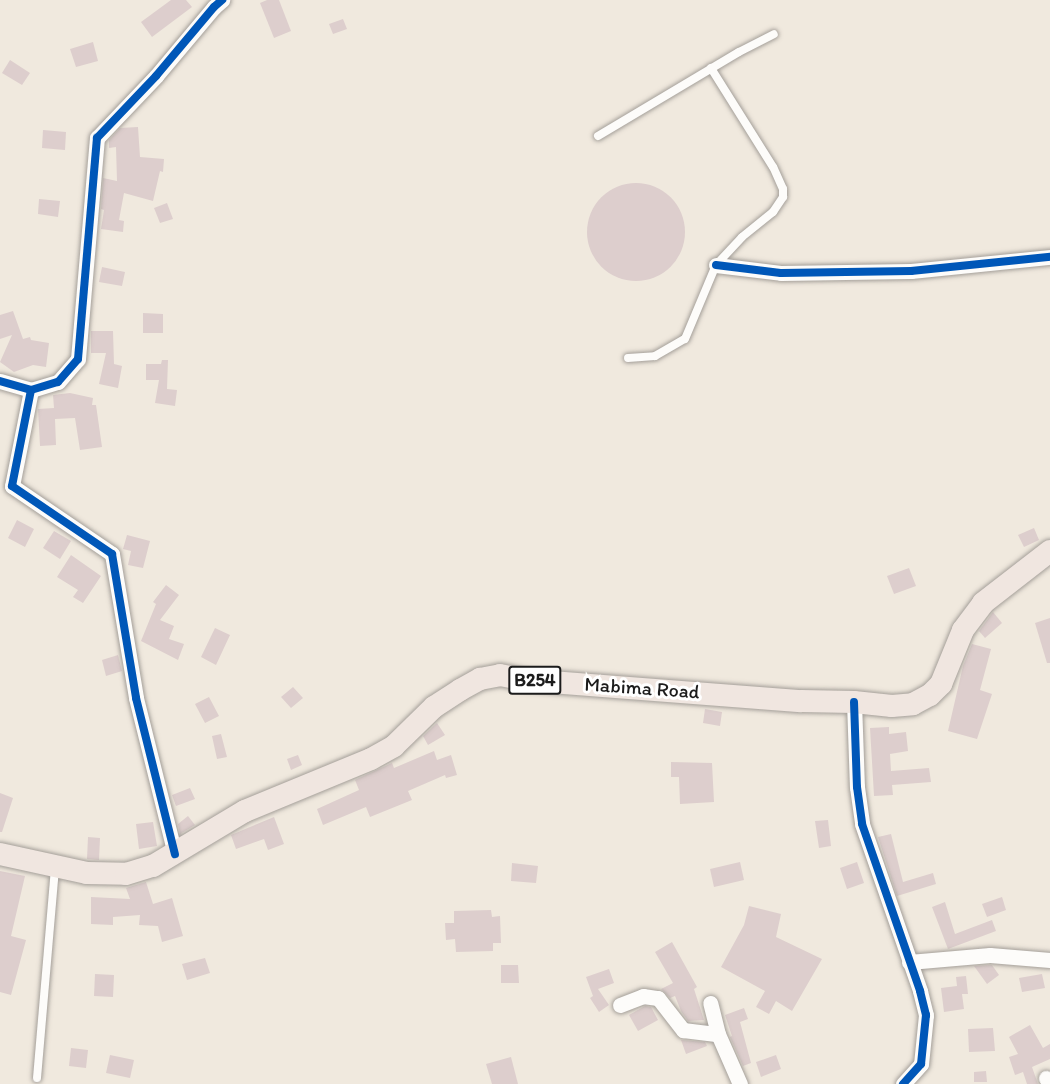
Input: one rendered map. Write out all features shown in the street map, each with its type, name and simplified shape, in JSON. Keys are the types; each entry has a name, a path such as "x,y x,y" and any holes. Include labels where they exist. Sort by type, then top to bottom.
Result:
{"main road":[{"name":"Mabima Road","path":"0,854 87,873 126,874 153,866 245,811 371,759 394,746 434,707 480,680 500,675 525,680 729,696 892,706 913,704 930,695 941,684 963,630 983,603 1050,551"}],"street":[{"path":"0,381 31,390 58,381 78,359 97,138 156,76 222,0"},
{"path":"716,265 781,273 911,271 1050,257"},
{"path":"31,390 6,488 112,554 136,698 175,854"},
{"path":"854,702 857,787 862,824 920,991 926,1031 921,1064 903,1084"},
{"path":"909,962 990,954 1050,960"},
{"path":"620,1005 643,996 658,999 683,1030 718,1034"},
{"path":"710,1003 718,1034 740,1084"}],"lane":[{"path":"598,136 711,68 774,34"},
{"path":"628,358 655,356 685,339 716,265 742,237 773,212 783,197 783,189 773,167 711,68"},
{"path":"38,1078 55,866"}],"building":[{"path":"171,0 186,0 192,7 152,37 141,22"},
{"path":"267,0 279,0 291,31 274,38 260,3"},
{"path":"343,19 347,29 333,34 329,24"},
{"path":"93,42 98,61 76,67 70,49"},
{"path":"10,60 30,73 22,85 2,73"},
{"path":"138,127 140,157 164,159 163,172 160,171 153,201 124,193 119,220 124,221 123,232 101,229 104,210 101,209 103,178 117,181 116,147 109,148 109,140 120,128"},
{"path":"43,130 66,132 65,150 42,148"},
{"path":"636,183 655,187 670,198 681,213 685,232 681,251 670,266 655,277 636,281 617,277 602,266 591,251 587,232 591,213 602,198 617,187"},
{"path":"39,199 60,201 58,217 38,214"},
{"path":"167,203 173,219 160,223 154,208"},
{"path":"102,267 125,272 122,286 99,282"},
{"path":"13,311 23,339 30,337 31,340 49,343 46,367 33,365 14,372 0,362 12,335 0,339 0,315"},
{"path":"143,313 163,314 163,333 143,333"},
{"path":"91,331 113,331 114,364 122,366 118,388 99,384 106,353 91,353"},
{"path":"162,360 168,360 167,389 177,390 175,406 155,403 159,380 146,380 146,364 161,364"},
{"path":"70,393 93,398 92,405 96,405 102,447 80,450 75,418 55,419 56,445 40,446 38,409 54,408 53,395"},
{"path":"17,520 34,529 25,547 8,538"},
{"path":"1034,528 1039,540 1024,547 1018,535"},
{"path":"54,531 71,541 60,559 43,548"},
{"path":"127,535 150,541 143,568 128,565 131,551 123,549"},
{"path":"71,555 101,576 83,603 73,597 78,590 57,577"},
{"path":"909,568 916,586 894,594 887,576"},
{"path":"166,585 179,595 160,620 174,626 169,639 184,644 178,660 141,641 156,604 153,602"},
{"path":"993,612 1002,623 985,638 979,631"},
{"path":"1050,618 1050,663 1047,663 1035,623"},
{"path":"215,628 230,635 216,665 201,657"},
{"path":"972,644 991,649 980,690 992,694 977,739 948,731 963,666"},
{"path":"118,655 122,671 106,676 102,660"},
{"path":"293,687 303,698 291,708 281,697"},
{"path":"209,697 219,716 205,723 195,704"},
{"path":"705,709 722,712 720,726 703,723"},
{"path":"437,723 445,735 428,745 423,736"},
{"path":"889,727 889,734 906,732 908,751 890,754 891,771 929,768 931,782 892,785 893,795 874,796 870,728"},
{"path":"221,734 227,757 217,759 212,736"},
{"path":"434,751 437,760 451,755 457,775 446,778 445,775 408,791 412,800 370,817 366,807 323,825 317,809 359,790 355,780 392,763 394,768"},
{"path":"298,755 302,765 291,770 287,759"},
{"path":"671,762 712,763 714,802 680,804 679,777 671,777"},
{"path":"190,788 195,799 176,806 172,795"},
{"path":"0,793 13,798 2,832 0,832"},
{"path":"188,816 195,825 180,834 178,824"},
{"path":"274,817 284,844 268,850 264,839 236,849 231,835"},
{"path":"828,820 831,846 819,848 815,821"},
{"path":"153,822 157,846 139,849 136,824"},
{"path":"891,834 903,882 933,873 936,884 897,896 878,837"},
{"path":"88,837 100,838 99,860 87,859"},
{"path":"740,862 744,880 714,887 710,869"},
{"path":"857,862 864,883 847,889 840,868"},
{"path":"512,863 538,866 536,883 511,881"},
{"path":"0,871 25,876 11,936 26,940 11,995 0,992"},
{"path":"146,882 153,904 172,898 183,936 162,942 158,926 139,925 140,915 113,917 113,925 91,924 91,897 130,899 126,888"},
{"path":"1002,897 1006,910 987,917 982,904"},
{"path":"945,902 955,934 992,920 996,931 948,949 932,907"},
{"path":"749,906 781,914 776,937 822,959 792,1011 776,1001 769,1014 756,1007 765,991 721,967 744,925"},
{"path":"491,910 492,917 500,916 501,943 493,943 493,951 456,952 455,939 446,940 445,923 454,923 454,911"},
{"path":"672,942 697,987 694,989 704,1020 688,1021 675,996 670,998 661,989 673,983 655,952"},
{"path":"205,958 210,973 187,980 182,964"},
{"path":"501,965 518,965 519,983 501,983"},
{"path":"992,965 999,975 987,984 974,966"},
{"path":"609,969 614,983 598,989 609,1005 599,1012 590,998 593,996 586,977"},
{"path":"95,974 114,975 113,997 94,996"},
{"path":"1042,974 1045,988 1022,992 1019,978"},
{"path":"966,976 968,994 962,994 964,1009 944,1012 941,988 957,986 956,977"},
{"path":"645,1006 651,1007 658,1020 638,1031 629,1015"},
{"path":"744,1008 748,1019 740,1022 751,1063 743,1066 730,1037 732,1036 725,1015"},
{"path":"1030,1025 1043,1048 1050,1044 1050,1059 1032,1067 1038,1084 1027,1084 1023,1072 1015,1075 1009,1057 1018,1054 1009,1037"},
{"path":"993,1028 995,1051 969,1052 968,1029"},
{"path":"681,1040 705,1042 707,1046 686,1054"},
{"path":"71,1048 88,1050 86,1068 69,1066"},
{"path":"110,1055 134,1060 130,1078 106,1073"},
{"path":"776,1055 781,1069 761,1077 756,1062"},
{"path":"511,1057 518,1084 492,1084 486,1064"},
{"path":"986,1071 987,1082 974,1082 974,1072"}],"cycle path":[{"path":"31,390 58,382 78,359 97,138 156,76 222,0"},
{"path":"716,265 781,273 911,271 1050,257"},
{"path":"0,381 31,390 12,486 112,554 136,698 175,854"},
{"path":"854,702 857,787 862,824 920,991 926,1015 921,1064 903,1084"}]}
